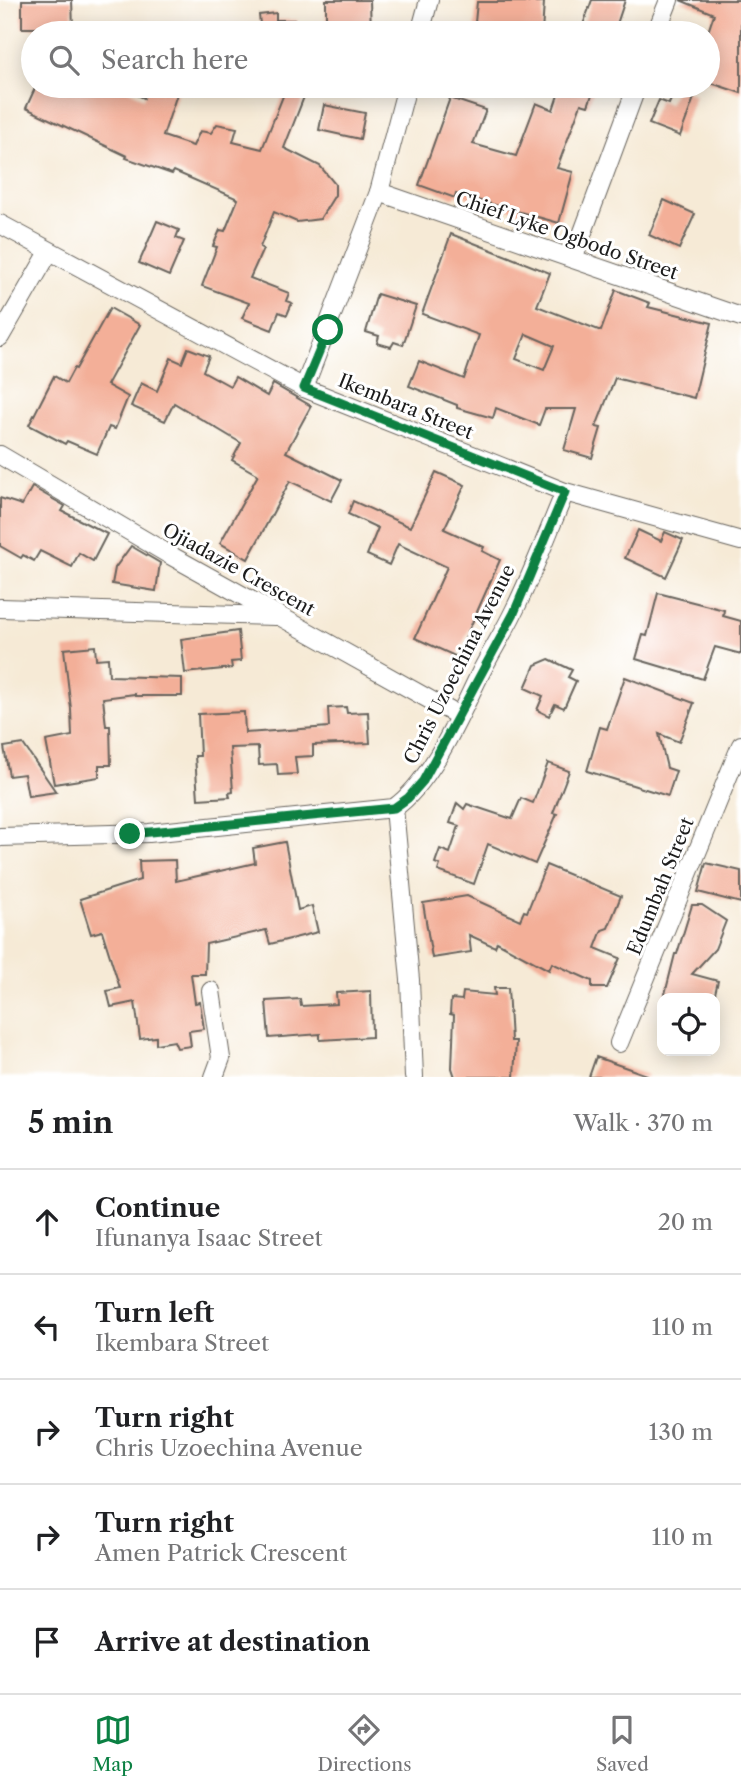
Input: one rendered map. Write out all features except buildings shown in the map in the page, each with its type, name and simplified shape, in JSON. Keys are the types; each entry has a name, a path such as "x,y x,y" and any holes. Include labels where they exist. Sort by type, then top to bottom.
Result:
{"street":[{"path":"423,21 429,0"},
{"path":"660,21 668,0"},
{"path":"304,388 379,192 404,98"},
{"path":"573,260 633,98"},
{"name":"Chief Lyke Ogbodo Street","path":"379,192 741,317"},
{"name":"Ikembara Street","path":"0,225 304,388 565,492 741,541"},
{"path":"0,337 49,252"},
{"name":"Ojiadazie Crescent","path":"0,455 168,554 459,716"},
{"name":"Chris Uzoechina Avenue","path":"394,808 408,798 423,781 459,716 490,653 514,613 565,492"},
{"path":"0,608 280,616"},
{"name":"Edumbah Street","path":"619,1043 741,745"},
{"path":"0,837 130,834 394,808 410,980 414,1077"},
{"path":"211,991 221,1058 214,1077"}],"route":[{"path":"130,834 394,808 408,798 423,781 514,613 565,492 304,388 328,330"}]}
